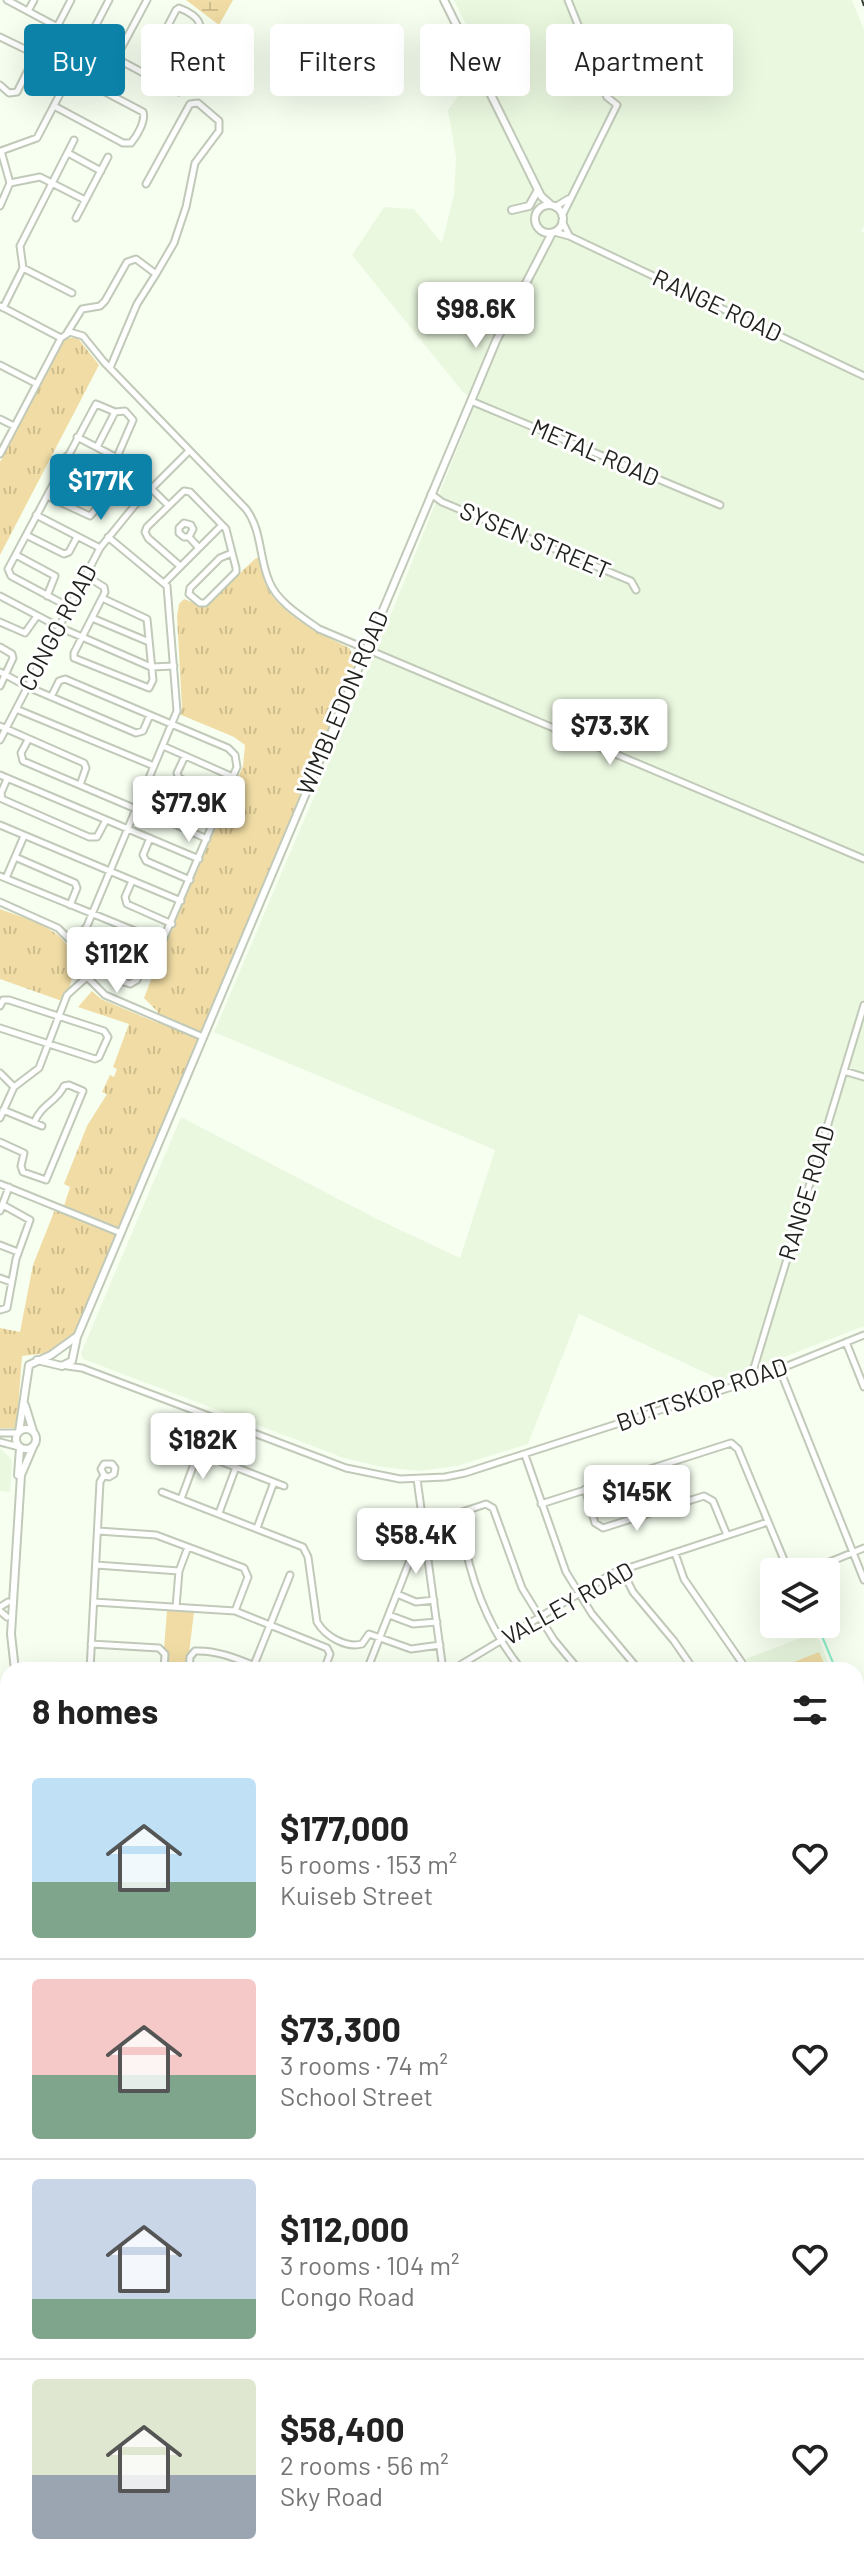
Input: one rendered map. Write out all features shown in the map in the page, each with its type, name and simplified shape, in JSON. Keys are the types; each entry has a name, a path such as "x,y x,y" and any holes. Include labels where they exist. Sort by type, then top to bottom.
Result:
{"main road":[{"path":"444,0 540,193 562,218 553,232 541,230"},
{"path":"540,193 541,208"},
{"path":"512,210 529,206 540,193"},
{"path":"544,249 541,230 535,221 536,214 541,208 553,206"},
{"name":"WIMBLEDON ROAD","path":"73,1356 77,1337 496,341 553,232"},
{"path":"11,1662 7,1617 20,1447 16,1439 27,1368 77,1337"},
{"path":"37,1360 67,1366 73,1356 63,1347"},
{"path":"54,1353 56,1363"},
{"path":"13,1662 11,1634 21,1475 37,1441 24,1402"},
{"path":"18,1433 26,1429 33,1431"},
{"path":"20,1447 33,1447"}],"street":[{"path":"7,0 52,24"},
{"path":"28,11 34,0"},
{"path":"59,24 71,0"},
{"path":"96,24 109,0"},
{"path":"125,41 147,0"},
{"path":"568,0 607,97 617,105 562,218 569,236"},
{"path":"169,24 179,8 198,20 199,24"},
{"path":"0,37 24,49"},
{"path":"0,85 14,93 24,78"},
{"path":"0,206 10,183 0,150 34,140 59,96"},
{"path":"54,106 123,143 131,143 144,118 143,112 113,96"},
{"path":"110,368 137,304 174,243 186,207 195,163 219,131 220,123 198,103 190,104 146,184"},
{"path":"61,338 2,307 23,268 20,246 74,140"},
{"path":"68,153 101,171"},
{"path":"76,218 108,157"},
{"path":"10,183 37,176 85,200"},
{"path":"553,206 569,199"},
{"name":"RANGE ROAD","path":"553,232 569,236 864,376"},
{"path":"0,454 61,338 82,309 100,306 105,301 130,260 140,261 156,274"},
{"path":"23,268 72,293"},
{"path":"67,333 83,336 104,362 250,514 266,574 278,596 319,629 864,859"},
{"path":"0,365 37,384"},
{"name":"METAL ROAD","path":"471,401 720,505"},
{"path":"69,607 9,575 8,569 94,405 99,404 115,412 125,411 133,422 117,457"},
{"path":"97,447 115,412"},
{"path":"0,419 14,426"},
{"path":"77,437 117,457 168,505"},
{"name":"CONGO ROAD","path":"0,740 3,727 28,687 100,548 135,505 189,451"},
{"path":"67,456 109,478 135,505"},
{"path":"57,476 104,501"},
{"path":"47,496 92,516 117,486"},
{"path":"180,566 145,534 147,527 186,491 227,532 232,553 236,572 205,603 198,602 189,593 190,588 220,558 232,553"},
{"name":"SYSEN STREET","path":"431,494 442,502 631,581 636,590"},
{"path":"36,515 100,548"},
{"path":"165,582 222,525"},
{"path":"26,535 64,554 69,552 77,537"},
{"path":"73,943 87,926 178,707 169,592 165,582 108,537"},
{"path":"189,537 199,548"},
{"path":"16,555 53,574 55,581 47,596"},
{"path":"86,576 104,587 105,592 73,655 80,662 145,688 152,685 146,618 102,598"},
{"path":"0,596 81,638 151,667 174,666"},
{"path":"0,622 25,633 37,616"},
{"path":"92,618 149,642"},
{"path":"0,647 13,656 0,686"},
{"path":"3,674 136,733 143,731 150,715"},
{"path":"24,836 3,877 162,942 238,763 231,749 65,679 59,681 51,697"},
{"path":"16,709 154,766"},
{"path":"3,727 84,763 86,768 80,785"},
{"path":"28,740 21,756 23,761 136,809"},
{"path":"163,746 233,777"},
{"path":"185,756 177,773 179,778 224,798"},
{"path":"0,775 199,859"},
{"path":"7,779 1,793 2,799 75,831 96,838 106,820"},
{"path":"145,788 216,818"},
{"path":"168,798 161,818 207,839"},
{"path":"0,825 181,901"},
{"path":"150,838 143,855 146,861 190,880"},
{"path":"15,857 76,884 70,905"},
{"path":"132,881 125,897 127,904 172,924"},
{"path":"0,902 52,924 73,943 87,977 105,995 203,1037"},
{"path":"131,930 114,973 118,980 130,984 137,980 154,940"},
{"path":"0,1118 14,1087 36,1073 71,991 87,977"},
{"path":"0,1006 3,1000 9,1000 104,1031 108,1035 99,1057 95,1059 0,1028"},
{"name":"RANGE ROAD","path":"750,1381 864,1005"},
{"path":"844,1071 864,1077"},
{"path":"0,1073 14,1087"},
{"path":"0,1142 24,1153 23,1172 46,1180 83,1091 64,1086 60,1094 40,1109 34,1123"},
{"path":"3,1110 42,1126"},
{"path":"0,1184 121,1233"},
{"path":"0,1310 7,1308 18,1252 30,1218 1,1208 9,1187"},
{"path":"0,1245 18,1252"},
{"path":"0,1278 11,1282"},
{"name":"BUTTSKOP ROAD","path":"67,1366 82,1368 346,1468 387,1477 417,1479 465,1473 525,1455 750,1381 864,1335"},
{"path":"846,1342 864,1387"},
{"name":"BUTTSKOP ROAD","path":"73,1356 82,1368"},
{"path":"780,1370 864,1580"},
{"path":"0,1433 18,1433"},
{"path":"0,1442 20,1447"},
{"path":"541,1504 731,1443 738,1449 783,1558"},
{"path":"181,1446 284,1486"},
{"path":"181,1499 198,1453"},
{"path":"525,1455 561,1562 578,1594 633,1662"},
{"path":"219,1513 236,1467"},
{"path":"90,1662 100,1482 104,1475"},
{"path":"417,1479 442,1662"},
{"path":"257,1528 274,1482"},
{"path":"585,1489 595,1523 603,1528 704,1496 713,1501 727,1535"},
{"path":"162,1492 297,1543 306,1550 316,1616 323,1631 353,1646 362,1644 369,1634 411,1649 440,1645"},
{"path":"517,1662 482,1606 472,1578 460,1515 465,1509 483,1504 491,1506 522,1588 554,1640 572,1662"},
{"name":"VALLEY ROAD","path":"465,1662 622,1570 768,1522"},
{"path":"98,1531 151,1534 247,1572 235,1611"},
{"path":"370,1662 415,1548 426,1545"},
{"path":"176,1607 179,1571 188,1547"},
{"path":"840,1558 864,1548"},
{"path":"675,1553 684,1579 741,1662"},
{"path":"96,1565 179,1571"},
{"path":"622,1570 629,1587 688,1662"},
{"path":"255,1662 290,1575"},
{"path":"397,1594 416,1602 434,1600"},
{"path":"7,1617 0,1609 8,1602"},
{"path":"94,1602 235,1611 327,1648 330,1654 327,1662"},
{"path":"389,1615 413,1624 437,1622"},
{"path":"91,1644 159,1648 165,1654 164,1662"},
{"path":"190,1662 192,1653 199,1651 221,1653 240,1662"}],"shaded area":[{"path":"454,0 852,0 864,30 864,226 861,231 864,233 864,1326 723,1381 579,1314 528,1444 457,1466 419,1471 344,1458 83,1359 81,1353 181,1117 375,1218 460,1258 495,1150 214,1032 381,639 476,402 462,391 352,255 384,207 414,209 442,243 454,195 456,157 448,110 458,96 530,96 530,24 466,24"},
{"path":"0,1448 12,1460 10,1492 0,1491"},
{"path":"800,1638 818,1638 828,1662 748,1662 746,1659"}],"green space":[{"path":"186,0 233,0 218,24"},
{"path":"77,337 99,365 0,555 0,462 63,339"},
{"path":"259,558 269,590 278,603 307,625 349,648 354,667 75,1333 47,1353 22,1356 17,1423 15,1428 0,1428 0,1328 20,1332 33,1265 56,1207 63,1209 70,1187 64,1184 87,1126 107,1094 102,1092 110,1075 114,1077 117,1069 113,1067 129,1024 78,1007 92,991 101,999 158,1023 158,1012 144,998 243,766 245,745 234,737 179,714 182,708 179,604 184,599 199,605 207,604"},
{"path":"0,909 47,928 66,944 70,953 68,965 74,968 62,1001 0,979"},
{"path":"167,1610 194,1612 188,1662 166,1662 164,1649"},
{"path":"819,1652 823,1662 794,1662"}],"waterway":[{"path":"823,1638 833,1662"}],"railway":[{"path":"862,0 864,6"}]}
